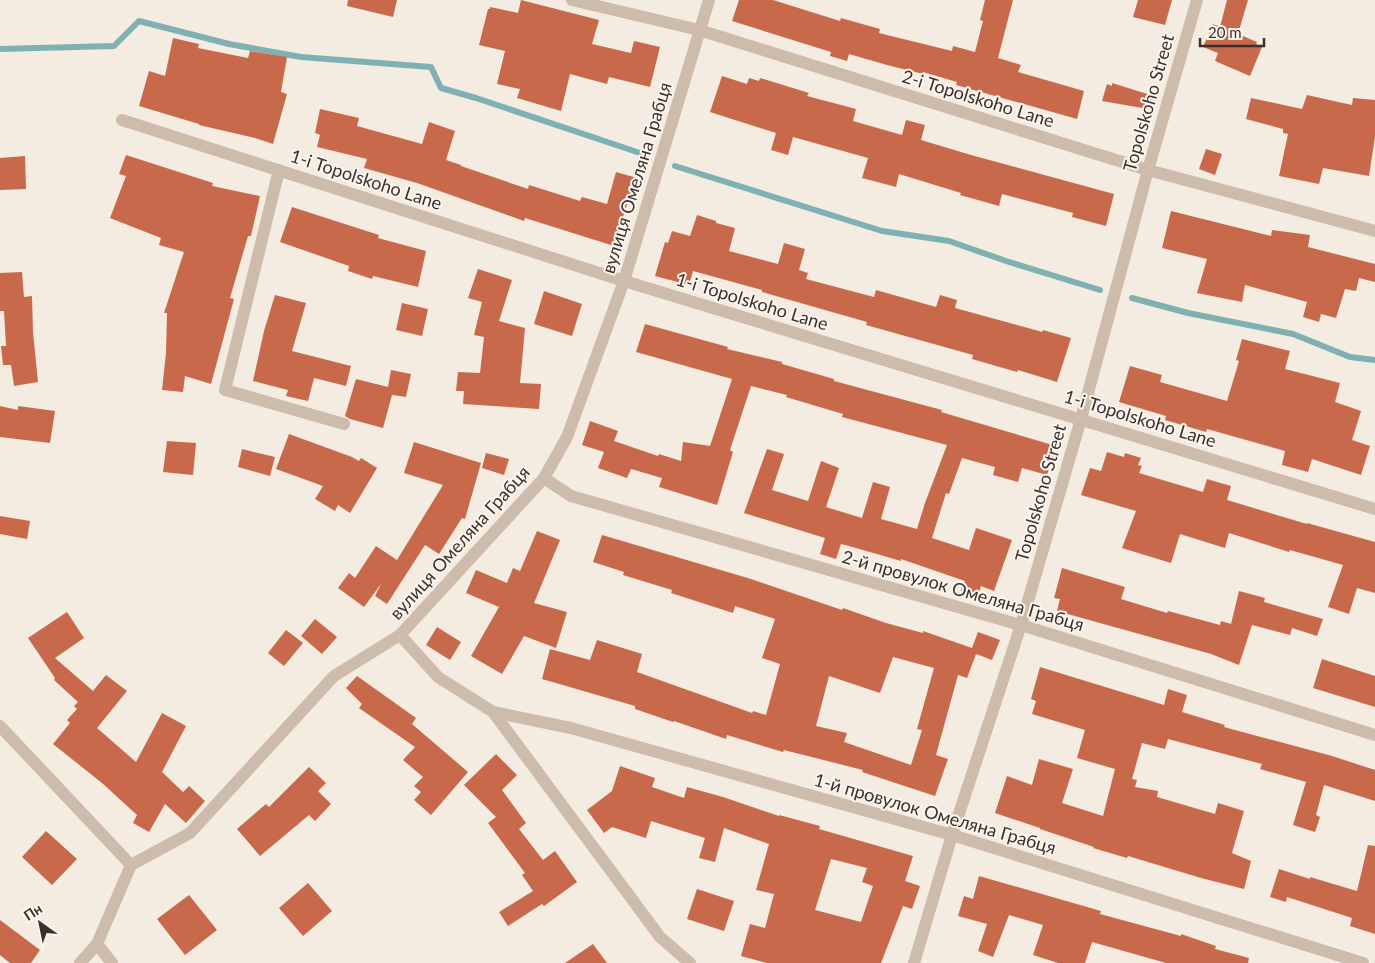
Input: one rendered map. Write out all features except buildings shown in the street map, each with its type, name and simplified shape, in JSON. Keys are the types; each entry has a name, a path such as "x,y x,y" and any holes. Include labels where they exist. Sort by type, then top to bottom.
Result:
{"street":[{"name":"2-i Topolskoho Lane","path":"572,0 699,30 1148,170 1375,231"},
{"name":"вулиця Омеляна Грабця","path":"690,963 660,938 493,712 438,677 400,635 544,478 567,437 624,282 709,0"},
{"name":"Topolskoho Street","path":"914,963 952,835 1021,625 1081,419 1148,170 1197,0"},
{"name":"1-i Topolskoho Lane","path":"122,120 624,282 1375,509"},
{"path":"279,170 225,390 344,424"},
{"name":"2-й провулок Омеляна Грабця","path":"544,478 571,496 1021,625 1375,735"},
{"path":"80,963 97,944 131,865 190,833 334,676 400,635"},
{"name":"1-й провулок Омеляна Грабця","path":"493,712 571,728 952,835 1363,963"},
{"path":"0,726 131,865"},
{"path":"97,944 112,963"}],"waterway":[{"path":"0,49 114,46 139,21 229,44 301,57 431,67 441,88 643,154"},
{"path":"675,166 882,231 949,241 1100,290"},
{"path":"1132,298 1188,313 1293,334 1350,357 1375,360"}]}
